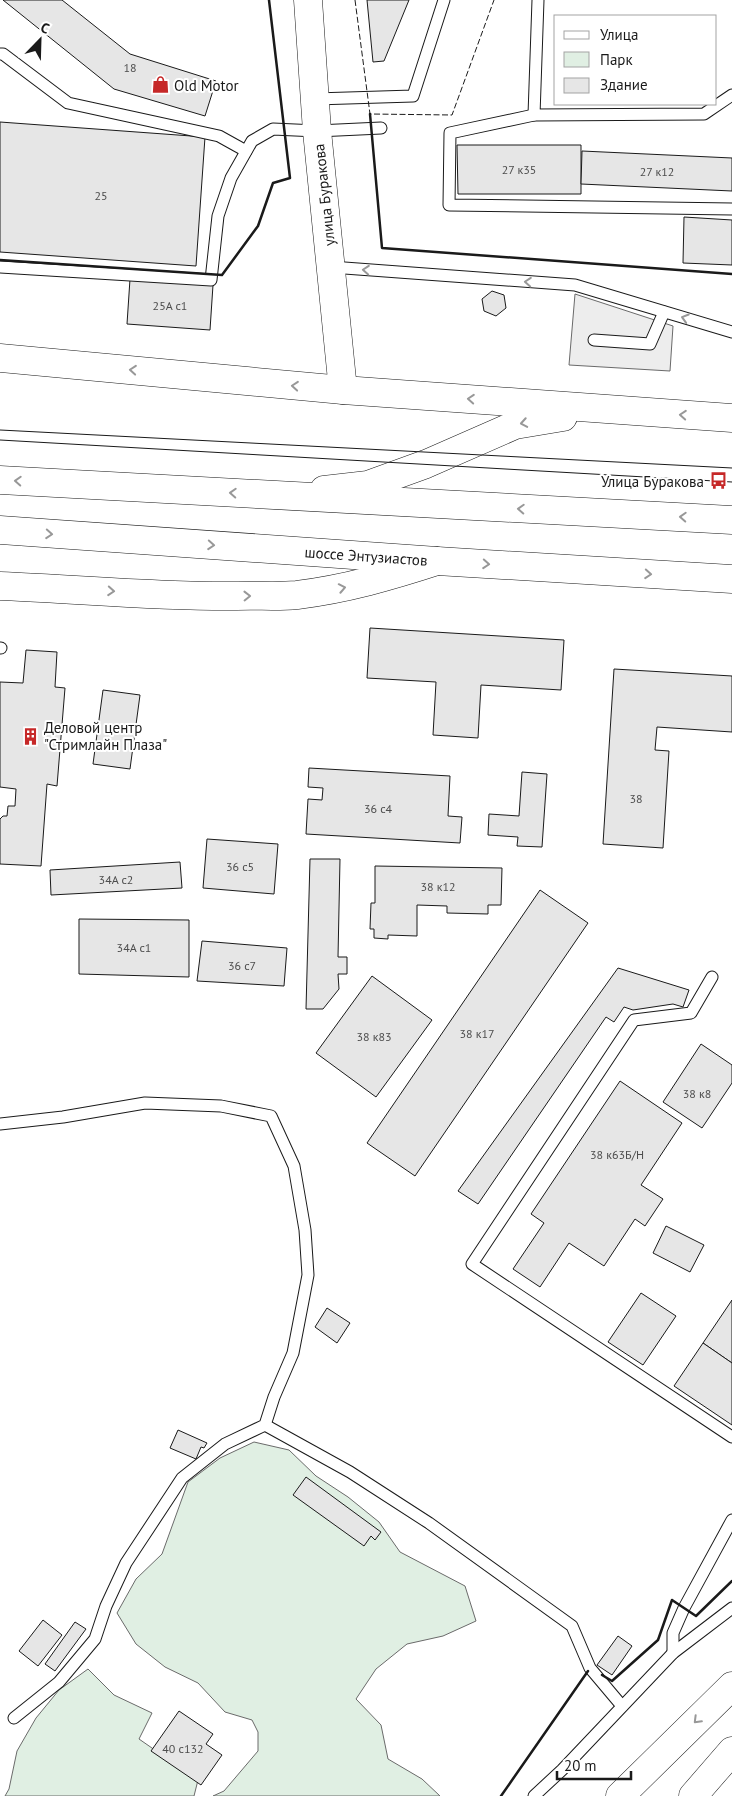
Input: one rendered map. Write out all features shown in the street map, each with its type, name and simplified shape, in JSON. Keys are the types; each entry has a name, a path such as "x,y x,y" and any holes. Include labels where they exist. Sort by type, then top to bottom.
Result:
{"main road":[{"name":"улица Буракова","path":"308,0 317,131 344,390"},
{"path":"0,358 344,390 732,418"},
{"path":"282,496 368,485 426,464 515,425 607,409"},
{"path":"0,480 732,520"},
{"name":"шоссе Энтузиастов","path":"0,530 732,580"},
{"path":"0,586 181,596 294,595 349,587 437,561"},
{"path":"622,1792 732,1686"},
{"path":"692,1796 732,1751"}],"lane":[{"path":"315,100 413,96 444,0"},
{"path":"534,115 538,0"},
{"path":"0,54 3,54 68,103 219,136 246,151"},
{"path":"732,95 704,114 534,115 450,133 449,205 732,209"},
{"path":"0,267 211,280 218,216 231,178 252,141 273,129 317,131 381,128"},
{"path":"331,267 575,285 732,332"},
{"path":"594,340 650,344 664,312"},
{"path":"712,977 691,1013 634,1020 472,1264 732,1437"},
{"path":"0,1124 63,1117 145,1102 221,1106 270,1116 294,1166 305,1230 308,1274 293,1353 274,1396 265,1425 225,1444 182,1478 126,1563 106,1606 95,1639 59,1682 14,1718"},
{"path":"265,1425 350,1472 429,1522 572,1626 590,1668 622,1706"},
{"path":"673,1653 673,1633 684,1608 732,1520"},
{"path":"534,1796 562,1770 673,1653 732,1608"}],"green space":[{"path":"254,1442 289,1450 316,1476 348,1497 379,1522 400,1552 465,1586 476,1621 443,1636 407,1644 376,1669 356,1699 381,1725 388,1759 422,1779 440,1796 213,1796 224,1791 258,1751 258,1732 252,1720 225,1712 198,1683 165,1667 136,1644 117,1613 136,1579 162,1554 188,1482 220,1458"},
{"path":"88,1669 114,1695 152,1713 139,1739 198,1780 194,1796 5,1796 9,1789 17,1751 36,1718 59,1690"}],"shaded area":[{"path":"575,294 673,326 670,371 569,365"}],"building":[{"path":"3,0 62,0 130,54 216,81 205,116 114,89"},
{"path":"367,0 409,0 384,61 373,62"},
{"path":"0,122 205,137 196,266 0,252"},
{"path":"457,145 581,145 581,194 458,194"},
{"path":"582,151 732,158 732,191 581,184"},
{"path":"684,217 732,220 732,265 683,263"},
{"path":"130,279 213,285 210,330 127,324"},
{"path":"492,291 504,295 506,308 496,316 484,311 482,299"},
{"path":"370,628 564,640 561,690 481,685 478,738 433,735 436,682 367,678"},
{"name":"Деловой центр \"Стримлайн Плаза\"","path":"26,650 57,652 55,687 65,688 57,786 47,784 41,866 0,864 0,819 3,816 7,816 8,806 15,806 16,789 0,787 0,682 23,683"},
{"path":"614,669 732,676 732,732 657,727 655,750 669,751 663,848 603,844"},
{"path":"103,690 140,695 130,769 93,764"},
{"path":"309,768 450,776 448,816 462,817 460,843 306,834 308,799 322,800 323,788 308,787"},
{"path":"522,772 547,774 542,847 517,846 518,837 488,835 489,814 519,816"},
{"path":"207,839 278,844 274,894 203,888"},
{"path":"310,859 340,859 338,957 347,957 347,974 338,974 339,989 323,1009 306,1009"},
{"path":"180,862 182,888 51,895 50,870"},
{"path":"375,866 502,868 501,905 488,905 488,914 447,913 447,906 417,905 417,936 388,935 388,939 374,938 374,929 370,929 371,903 375,903"},
{"path":"540,890 588,923 415,1176 367,1143"},
{"path":"79,919 189,920 189,977 79,974"},
{"path":"202,941 287,948 284,986 197,981"},
{"path":"618,968 689,990 683,1007 673,1004 633,1010 624,1007 614,1022 606,1017 478,1204 458,1191"},
{"path":"372,976 432,1020 376,1097 316,1053"},
{"path":"701,1044 732,1065 732,1083 702,1128 663,1102"},
{"path":"620,1081 682,1123 641,1185 663,1199 645,1226 635,1219 604,1266 569,1243 540,1287 513,1269 544,1223 531,1214"},
{"path":"666,1226 704,1245 690,1272 653,1253"},
{"path":"641,1293 676,1316 643,1365 608,1342"},
{"path":"732,1300 732,1363 703,1343"},
{"path":"327,1308 350,1323 337,1343 315,1327"},
{"path":"703,1343 732,1363 732,1425 674,1386"},
{"path":"178,1430 207,1443 204,1448 201,1447 196,1459 170,1448"},
{"path":"306,1477 381,1532 375,1540 371,1536 364,1546 293,1495"},
{"path":"43,1620 62,1635 38,1666 19,1651"},
{"path":"75,1622 86,1629 55,1671 45,1664"},
{"path":"618,1636 632,1646 612,1675 597,1665"},
{"path":"179,1711 213,1734 206,1744 222,1755 201,1785 151,1751"}],"tram line":[{"path":"0,430 732,468"},
{"path":"0,440 732,482"}],"fence":[{"path":"355,0 370,114 452,115 494,0"}],"wall":[{"path":"0,260 222,275 258,226 273,183 290,178 269,0"},
{"path":"370,114 382,248 732,274"},
{"path":"602,1675 612,1681 658,1640 672,1600 696,1616 732,1581"},
{"path":"501,1796 588,1671"}],"place":[{"name":"Old Motor","path":"160,85"},
{"name":"Улица Буракова","path":"718,481"},
{"name":"Деловой центр \"Стримлайн Плаза\"","path":"30,736"}]}
